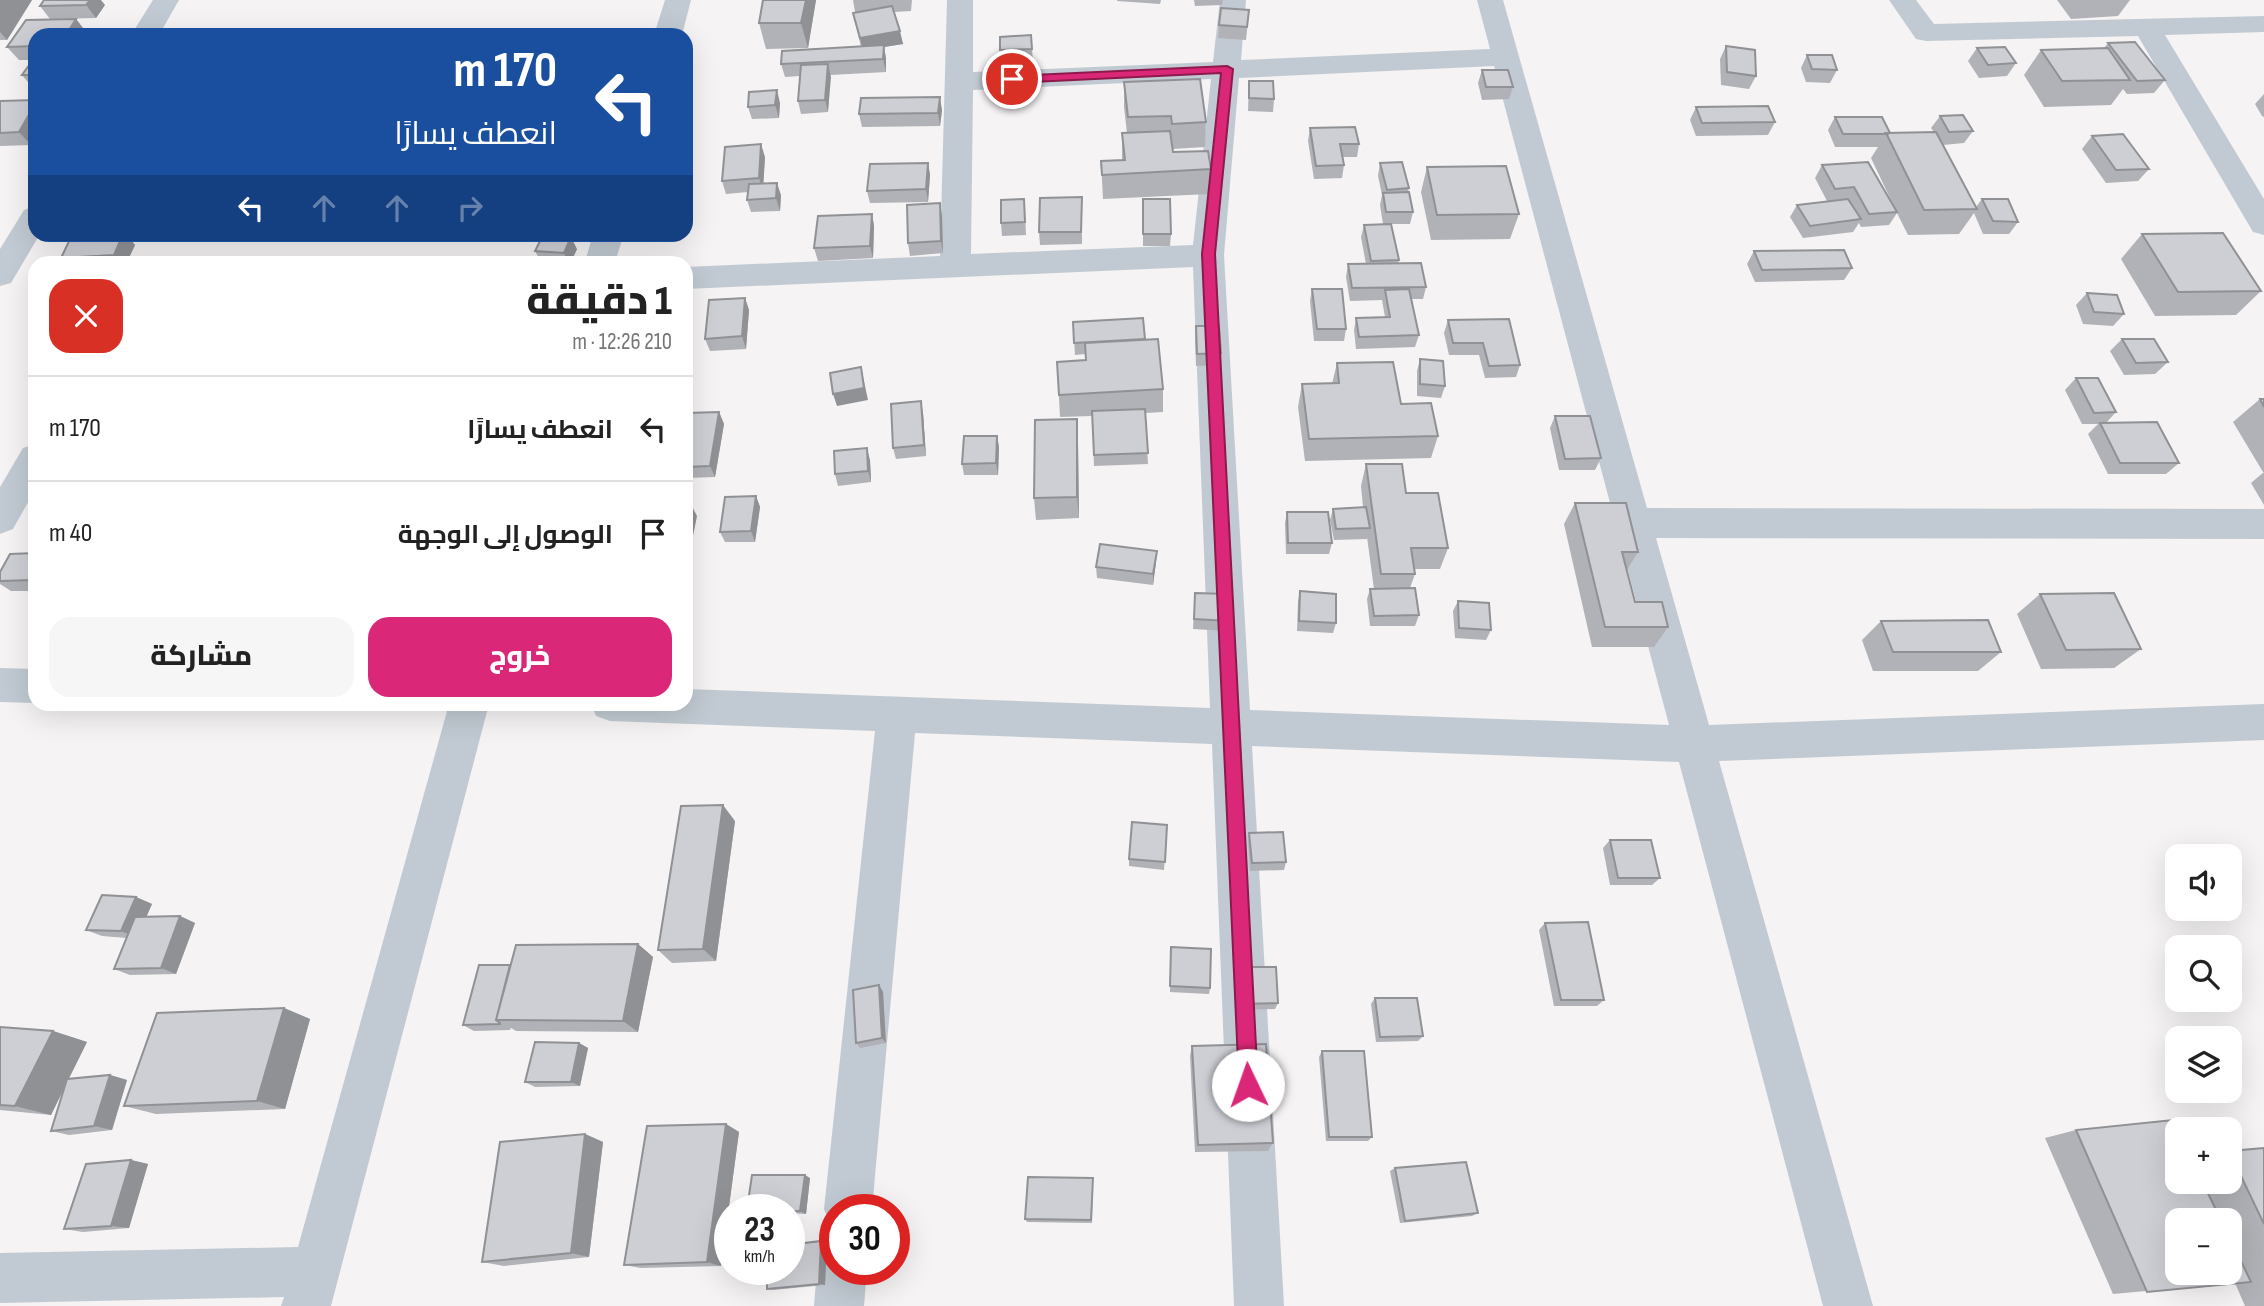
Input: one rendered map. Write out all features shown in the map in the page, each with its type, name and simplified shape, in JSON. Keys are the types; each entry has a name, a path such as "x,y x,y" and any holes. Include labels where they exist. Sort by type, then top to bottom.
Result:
{"street":[{"path":"149,28 166,0"},
{"path":"670,28 678,0"},
{"path":"956,266 960,0"},
{"path":"1233,0 1208,254 1259,1306"},
{"path":"1490,0 1849,1306"},
{"path":"1902,0 1926,33 2264,24"},
{"path":"2146,27 2264,224"},
{"path":"958,82 1506,57"},
{"path":"0,275 28,229"},
{"path":"693,278 1208,254"},
{"path":"0,275 28,275"},
{"path":"0,519 28,470"},
{"path":"1633,523 2264,524"},
{"path":"0,685 28,686"},
{"path":"693,707 1693,744 2264,722"},
{"path":"0,1278 311,1288 468,711"},
{"path":"849,1194 897,715"},
{"path":"839,1306 841,1285"}],"building":[{"path":"44,0 90,0 86,5 40,6"},
{"path":"763,0 806,0 801,23 759,23"},
{"path":"892,6 900,31 860,38 853,13"},
{"path":"1221,8 1249,10 1247,27 1219,25"},
{"path":"76,19 70,28 28,28 28,46 7,47 26,20"},
{"path":"1031,35 1032,49 1000,50 1000,37"},
{"path":"2135,42 2165,80 2137,81 2108,43"},
{"path":"884,45 883,59 781,64 782,51"},
{"path":"1726,46 1755,50 1756,76 1727,72"},
{"path":"2005,47 2016,63 1988,65 1977,48"},
{"path":"2108,48 2130,80 2062,81 2041,50"},
{"path":"1807,55 1832,55 1837,70 1812,69"},
{"path":"828,64 825,100 798,101 801,65"},
{"path":"1482,70 1508,70 1513,87 1486,87"},
{"path":"1200,79 1206,122 1172,124 1171,116 1128,117 1124,82"},
{"path":"1249,81 1273,81 1274,99 1249,98"},
{"path":"777,90 775,105 748,107 749,92"},
{"path":"940,97 938,113 859,114 861,98"},
{"path":"28,100 28,116 19,132 0,133 0,101"},
{"path":"1768,106 1775,122 1702,123 1696,107"},
{"path":"1963,115 1973,131 1949,132 1940,116"},
{"path":"1835,117 1882,117 1890,133 1843,134"},
{"path":"1355,127 1359,144 1340,144 1344,165 1316,166 1310,128"},
{"path":"1170,131 1173,152 1208,151 1211,169 1102,175 1101,161 1125,160 1122,133"},
{"path":"1936,132 1977,209 1924,210 1886,133"},
{"path":"2123,134 2149,169 2116,170 2092,136"},
{"path":"761,144 759,178 722,181 725,147"},
{"path":"1402,162 1409,188 1387,190 1380,163"},
{"path":"1868,162 1897,212 1869,214 1854,187 1835,189 1822,165"},
{"path":"928,163 926,189 867,191 870,164"},
{"path":"1506,166 1519,214 1437,215 1427,167"},
{"path":"777,183 776,198 747,200 749,184"},
{"path":"1409,192 1413,212 1386,212 1383,193"},
{"path":"1082,197 1081,232 1039,232 1040,198"},
{"path":"1024,199 1025,222 1001,223 1001,200"},
{"path":"1143,199 1170,199 1171,234 1143,234"},
{"path":"1848,199 1861,219 1810,226 1797,205"},
{"path":"1982,199 2008,199 2018,222 1993,221"},
{"path":"940,203 941,241 908,243 907,205"},
{"path":"872,214 870,246 814,248 818,216"},
{"path":"1391,224 1399,260 1371,261 1364,225"},
{"path":"2223,233 2261,291 2178,292 2142,234"},
{"path":"69,242 120,242 114,255 62,256"},
{"path":"540,242 569,242 564,253 535,251"},
{"path":"1844,250 1852,268 1762,270 1754,251"},
{"path":"1421,263 1426,287 1352,288 1348,264"},
{"path":"1312,289 1342,289 1346,329 1317,329"},
{"path":"1409,289 1419,335 1359,337 1356,318 1390,317 1385,290"},
{"path":"2087,293 2117,295 2124,314 2094,312"},
{"path":"745,298 742,336 705,339 709,300"},
{"path":"1143,318 1145,339 1074,343 1073,322"},
{"path":"1509,319 1520,365 1489,366 1483,343 1453,343 1448,320"},
{"path":"1196,326 1219,326 1221,353 1197,354"},
{"path":"1158,339 1163,389 1059,395 1057,362 1086,360 1085,343"},
{"path":"2122,339 2154,339 2168,362 2136,363"},
{"path":"1420,359 1443,361 1445,386 1420,384"},
{"path":"1393,362 1401,404 1431,403 1438,436 1309,439 1302,384 1339,383 1337,363"},
{"path":"861,367 864,388 833,394 830,373"},
{"path":"2076,378 2098,378 2116,412 2094,413"},
{"path":"921,401 924,445 893,448 891,404"},
{"path":"1145,409 1148,453 1094,455 1092,411"},
{"path":"719,412 710,466 693,467 693,413"},
{"path":"1555,416 1590,416 1601,458 1565,459"},
{"path":"1077,419 1077,497 1034,498 1035,420"},
{"path":"2157,422 2179,463 2120,463 2100,423"},
{"path":"964,436 997,436 996,463 962,464"},
{"path":"867,448 868,471 835,474 834,451"},
{"path":"1366,464 1402,464 1406,493 1438,493 1448,548 1411,548 1415,574 1381,574"},
{"path":"756,496 751,531 720,532 725,497"},
{"path":"1575,503 1626,503 1638,552 1622,552 1635,602 1662,602 1668,627 1605,627"},
{"path":"1366,507 1370,528 1336,529 1333,509"},
{"path":"1287,512 1328,512 1332,543 1288,543"},
{"path":"1100,544 1157,551 1153,574 1096,567"},
{"path":"28,553 28,580 0,581 0,572 10,554"},
{"path":"1415,588 1419,615 1374,616 1370,589"},
{"path":"1300,591 1336,594 1336,623 1299,621"},
{"path":"1195,593 1227,594 1228,621 1194,619"},
{"path":"2114,593 2141,649 2066,650 2040,594"},
{"path":"1458,601 1489,603 1491,630 1459,628"},
{"path":"1988,620 2001,652 1893,652 1881,621"},
{"path":"723,805 703,949 658,950 681,806"},
{"path":"1132,822 1167,825 1165,862 1129,859"},
{"path":"1283,832 1286,862 1252,863 1249,833"},
{"path":"1610,840 1651,840 1660,878 1618,878"},
{"path":"102,895 136,897 121,931 86,930"},
{"path":"180,916 161,968 114,969 135,917"},
{"path":"1588,922 1604,1000 1561,1000 1545,923"},
{"path":"638,944 623,1021 496,1020 516,945"},
{"path":"1171,947 1211,949 1210,988 1170,986"},
{"path":"479,965 510,965 496,1020 500,1024 463,1025"},
{"path":"1236,967 1276,967 1278,1003 1239,1004"},
{"path":"879,985 882,1038 856,1043 853,990"},
{"path":"1375,998 1417,998 1423,1036 1380,1037"},
{"path":"284,1008 257,1101 124,1106 157,1013"},
{"path":"0,1027 53,1031 15,1106 0,1105"},
{"path":"535,1042 579,1043 571,1082 525,1082"},
{"path":"1266,1044 1273,1143 1198,1145 1192,1046"},
{"path":"1322,1051 1364,1051 1372,1137 1329,1137"},
{"path":"110,1075 94,1126 51,1131 67,1079"},
{"path":"2165,1121 2165,1194 2208,1194 2215,1208 2165,1208 2165,1285 2220,1285 2147,1292 2076,1130"},
{"path":"726,1124 716,1194 714,1194 707,1262 624,1265 647,1126"},
{"path":"585,1134 571,1253 482,1262 500,1142"},
{"path":"2264,1148 2264,1224 2242,1178 2242,1150"},
{"path":"131,1160 111,1226 64,1229 86,1164"},
{"path":"1466,1162 1478,1213 1405,1221 1395,1168"},
{"path":"752,1175 805,1175 802,1194 749,1194"},
{"path":"1028,1177 1093,1178 1091,1220 1025,1219"},
{"path":"819,1241 819,1284 767,1289 767,1285 805,1285 805,1243"},
{"path":"2242,1263 2251,1282 2242,1283"}],"route":[{"path":"1012,79 1227,69 1208,254 1248,1085"}]}
